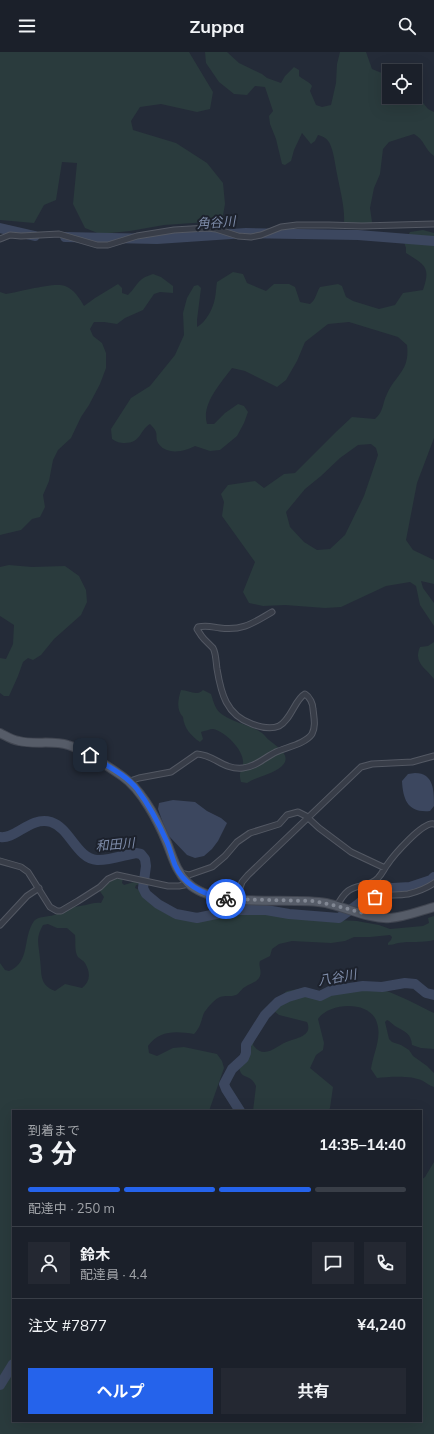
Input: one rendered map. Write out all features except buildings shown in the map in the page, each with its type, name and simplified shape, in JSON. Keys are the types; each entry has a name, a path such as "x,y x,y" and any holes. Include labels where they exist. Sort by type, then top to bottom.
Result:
{"main road":[{"path":"0,733 20,741 48,742 68,745 90,755 130,781 136,788 164,834 179,873 189,884 204,894 236,900 302,900 337,906 381,918 390,918 434,907"}],"street":[{"path":"0,239 16,235 59,234 97,246 108,245 137,236 174,230 207,228 216,229 238,236 251,237 261,235 281,227 297,225 329,224 362,226 434,224"},
{"path":"130,781 171,772 197,754 211,757 229,768 254,766 276,752 294,746 311,734 315,725 313,707 308,696 305,694 300,696 287,718 279,726 269,728 260,727 243,721 235,715 229,709 223,696 213,648 203,638 197,629 198,627 206,625 220,628 241,628 262,619 272,612"},
{"path":"236,900 242,882 248,874 361,767 372,764 412,762 434,756"},
{"path":"179,873 189,875 212,867 225,856 237,842 250,833 279,824 287,815 298,812 308,818 351,852 385,868"},
{"path":"337,906 342,897 349,890 368,884 377,879 404,844 425,826 431,823 434,824"},
{"path":"0,861 21,867 28,872 50,907 57,911 61,911 100,886 108,878 117,875 168,886 189,884"},
{"path":"363,913 370,901 375,897 409,894 434,884"},
{"path":"0,925 27,896 39,888"}],"shaded area":[{"path":"0,52 189,52 213,92 210,109 197,112 161,104 140,107 131,121 133,130 176,143 207,163 223,183 225,204 222,221 164,225 130,231 100,234 85,228 73,204 77,163 62,162 56,200 44,205 34,223 0,220"},
{"path":"205,52 227,52 239,63 267,78 281,83 285,76 294,67 299,70 299,76 312,86 310,91 316,105 322,107 331,105 336,83 337,64 340,52 366,52 372,69 382,73 382,104 422,104 422,102 428,109 434,112 434,156 418,136 414,134 389,142 383,149 380,174 374,188 370,208 372,222 369,228 349,228 344,223 343,205 334,159 328,141 318,135 315,141 311,144 302,133 294,150 291,161 285,165 282,164 276,139 270,124 269,116 273,111 265,87 255,86 247,95 234,94 219,82 206,63"},
{"path":"423,230 434,233 434,438 417,483 406,540 413,550 434,560 434,584 421,581 423,588 434,603 434,626 420,605 416,586 410,582 386,586 341,607 325,608 285,605 263,606 249,603 243,592 255,562 222,516 224,502 221,494 228,485 255,481 264,488 284,474 295,473 352,417 375,419 381,410 391,387 402,372 406,361 407,345 398,337 349,322 328,324 305,342 297,361 286,380 277,387 245,371 232,368 209,401 206,416 207,424 214,424 225,413 238,404 244,406 248,412 237,436 220,450 210,451 195,446 180,451 169,451 160,446 157,441 156,432 150,424 137,439 125,443 120,443 112,439 111,429 131,398 150,386 175,355 184,335 183,313 187,298 194,286 198,285 201,288 197,327 206,319 211,311 215,298 217,282 233,272 243,274 247,283 266,291 274,284 289,284 295,287 300,302 310,304 315,298 320,287 338,284 342,286 346,297 353,301 379,309 395,305 403,293 423,290 425,282 425,267 406,253 404,242 410,232","holes":["371,444 376,448 378,455 364,496 345,535 330,549 317,550 304,542 290,527 286,512 305,489 340,458 358,445"]},
{"path":"153,274 161,277 173,286 173,293 160,292 154,294 143,310 125,318 117,324 94,322 90,329 93,336 102,343 106,353 106,368 100,384 71,438 58,450 53,460 49,481 43,495 45,507 40,517 32,519 21,530 0,535 0,292 6,294 45,286 60,285 68,287 74,292 84,306 118,284 122,288 122,293 128,295 141,280"},
{"path":"9,565 32,567 65,566 79,576 86,590 87,602 81,615 54,639 41,655 33,660 28,658 23,662 9,696 4,696 0,693 0,658 6,659 13,644 14,625 0,616 0,567"},
{"path":"434,642 434,679 421,665 418,653 420,647 428,646"},
{"path":"181,690 198,693 203,690 211,694 215,706 220,713 227,718 258,730 282,751 286,758 285,762 274,771 247,783 241,782 240,773 243,767 243,759 241,753 233,742 223,733 213,729 201,732 203,739 200,742 188,731 178,708"},
{"path":"118,878 123,878 122,883 124,885 137,881 141,884 136,885 135,888 141,891 143,897 149,899 153,906 174,916 197,920 231,913 259,912 300,918 357,921 379,925 390,929 423,926 429,923 428,918 434,916 434,940 402,942 388,945 392,937 390,935 354,937 345,941 331,943 292,941 279,944 272,949 270,956 260,961 260,976 257,980 236,995 222,996 214,1001 204,1012 199,1027 194,1034 174,1032 163,1034 152,1041 148,1046 149,1053 157,1056 173,1048 184,1047 217,1054 222,1061 224,1068 209,1110 12,1110 12,1422 422,1422 422,1179 434,1162 434,1434 0,1434 0,963 5,970 9,971 16,967 23,956 30,928 36,919 52,916 74,907 101,903 104,897 99,890 111,880","holes":["48,924 57,928 67,928 75,935 77,955 85,963 89,977 87,983 82,988 65,984 55,991 46,986 42,978 38,938 43,925"]},
{"path":"360,985 370,986 389,992 434,1013 434,1049 421,1048 412,1045 407,1033 388,1020 385,1022 389,1039 409,1050 413,1056 434,1073 434,1087 423,1081 412,1078 377,1078 371,1069 377,1046 377,1023 367,1010 359,1007 340,1007 323,1013 318,1019 324,1043 323,1050 316,1055 310,1068 333,1087 329,1110 253,1110 256,1086 252,1080 241,1073 239,1066 246,1044 259,1018 262,1021 262,1025 253,1045 257,1050 266,1052 304,1035 308,1030 307,1022 279,1015 274,1011 274,1005 277,999 287,991 304,988 318,994 323,994 327,990 347,989"}],"water":[{"path":"415,773 426,776 432,784 434,806 430,811 416,810 408,804 405,799 402,781 408,774"},
{"path":"173,800 195,802 227,823 218,841 204,856 195,858 187,855 167,834 158,809 159,803"}],"waterway":[{"name":"角谷川","path":"0,228 35,236"},
{"name":"角谷川","path":"65,237 157,239 246,233 358,235 434,241"},
{"name":"和田川","path":"0,837 6,837 36,822 43,821 58,825 79,849 90,858 101,860 136,853 141,854 145,859 146,866 143,888 146,894 158,904 176,914 197,918 235,910 266,910 289,914 339,918 376,889 410,887 431,880 434,877"},
{"name":"八谷川","path":"239,1110 224,1084 232,1069 244,1058 246,1053 246,1045 265,1015 278,1002 288,997 305,992 320,996 330,991 363,986 382,987 405,983 415,984 426,993 434,995"},
{"name":"八谷川","path":"0,1385 12,1366"}],"way so far":[{"path":"226,899 314,901 363,913 366,906 375,897"}],"route":[{"path":"90,755 130,781 136,788 164,834 171,856 179,873 189,884 204,894 226,899"}]}
